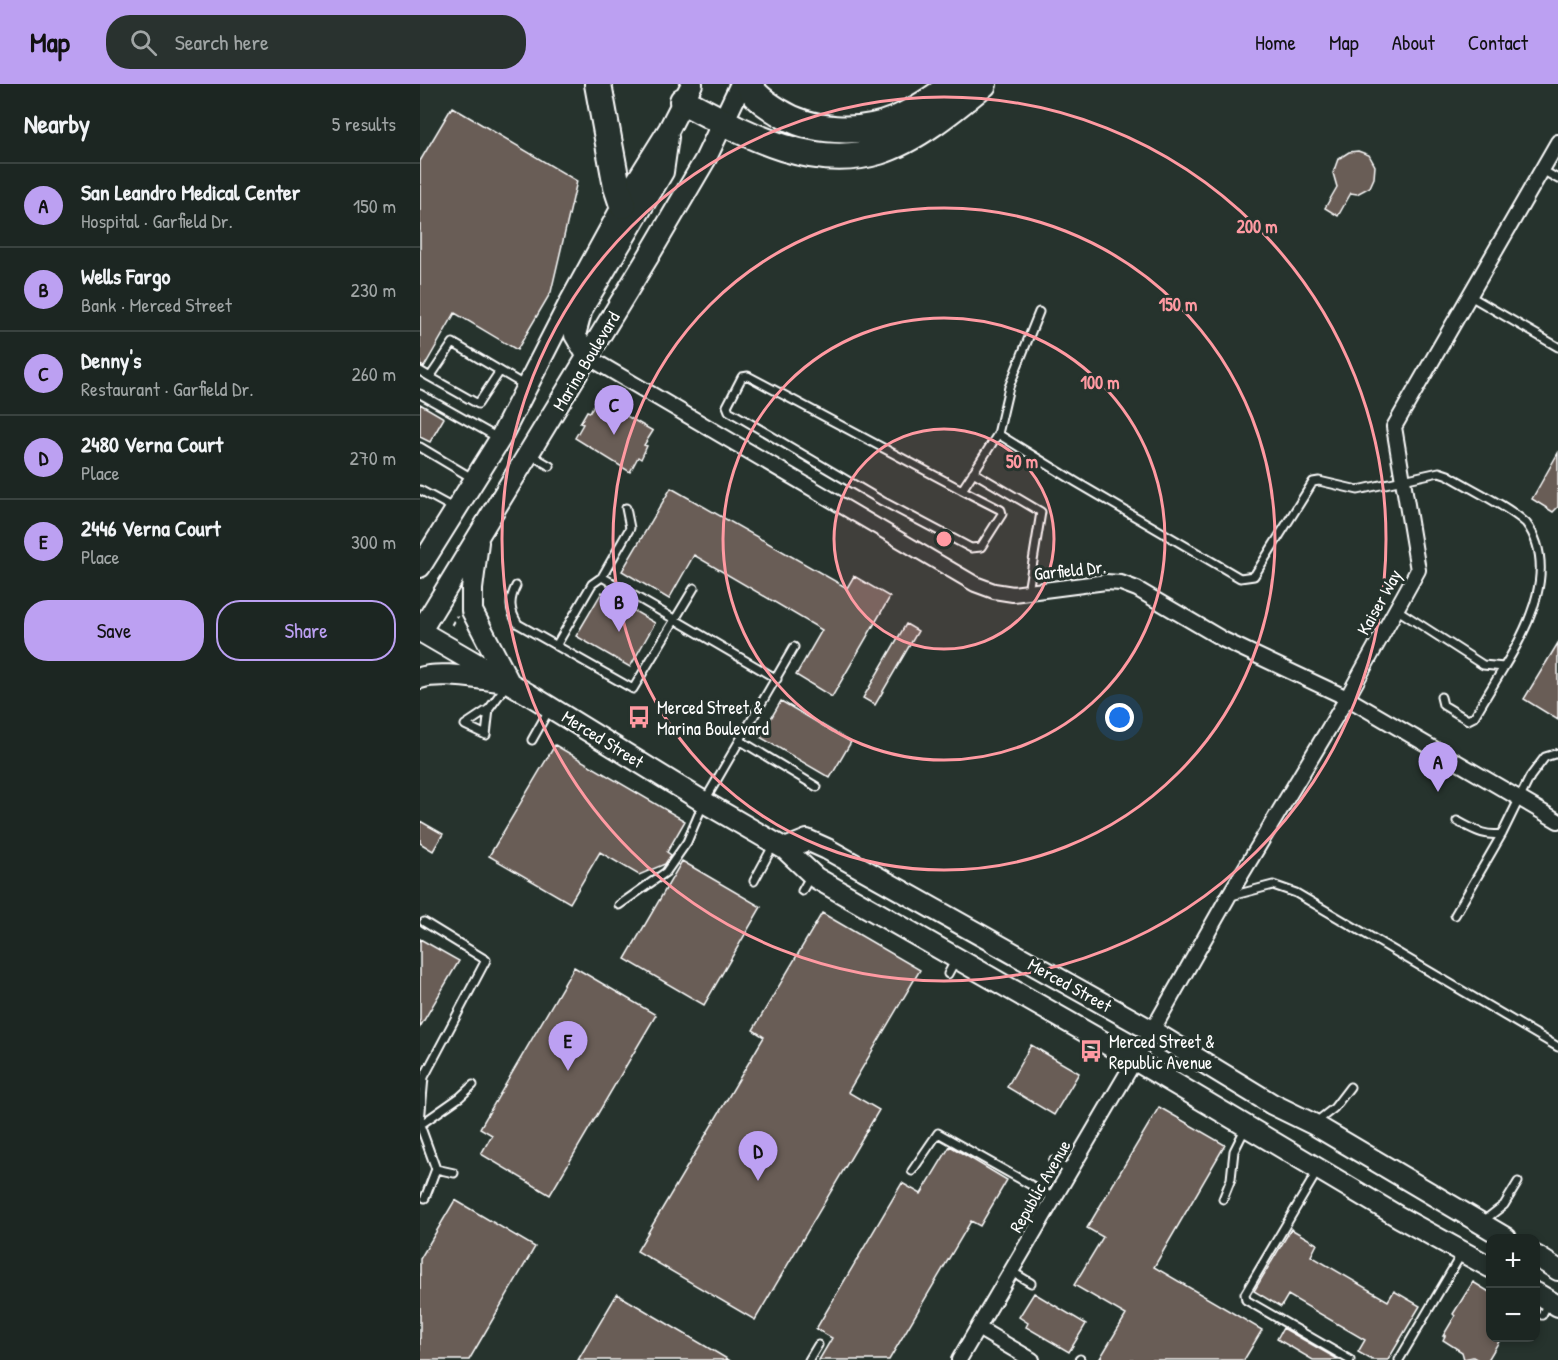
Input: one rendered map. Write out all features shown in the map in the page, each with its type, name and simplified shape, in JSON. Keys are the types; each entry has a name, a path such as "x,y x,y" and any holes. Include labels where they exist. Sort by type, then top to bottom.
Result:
{"highway":[{"path":"598,84 617,187 623,205"},
{"path":"749,84 750,88 766,103 791,120 846,129 863,128 893,121 925,105 954,84"},
{"path":"688,93 723,123 767,142 806,154 830,157 878,151 917,133 983,84"}],"street":[{"name":"Marina Boulevard","path":"420,631 588,357 705,160 741,84"},
{"name":"Marina Boulevard","path":"420,567 425,549 456,509 500,439 623,205 688,93"},
{"path":"588,357 575,335 582,309 663,172 669,129"},
{"name":"Kaiser Way","path":"1152,1031 1228,897 1347,698 1418,570 1394,427 1558,142"},
{"name":"Garfield Dr.","path":"588,357 975,584 994,591 1013,594 1106,582 1121,583 1137,589 1224,640 1347,698 1558,821"},
{"path":"480,533 472,589 472,611 509,682"},
{"name":"Merced Street","path":"420,631 551,707 779,846 806,882 952,966 987,980 1135,1060 1399,1217 1486,1264"},
{"path":"420,678 449,677 509,682"},
{"name":"Merced Street","path":"779,846 807,840 827,849 1152,1031 1272,1104 1313,1124 1498,1234"},
{"name":"Republic Avenue","path":"959,1360 1152,1031"},
{"path":"1540,1259 1558,1270"},
{"path":"978,1328 1032,1360"}],"lane":[{"path":"1542,170 1558,179"},
{"path":"1469,295 1558,347"},
{"path":"962,490 998,434 1009,387 1039,312"},
{"path":"430,377 453,343 526,387"},
{"path":"420,371 478,404 500,371"},
{"path":"747,376 962,490 1001,510 1002,514 981,547 971,548 882,501 729,411 726,406 742,377 747,376"},
{"path":"420,394 500,439"},
{"path":"998,434 1240,578 1254,576 1313,482 1319,481 1358,490 1439,472 1448,475 1524,522 1536,534 1546,552 1547,568 1544,597 1474,717 1468,720 1443,705 1441,698"},
{"path":"420,447 474,479"},
{"path":"529,453 550,466"},
{"path":"973,472 1041,512 1028,592"},
{"path":"420,490 456,509"},
{"path":"556,646 592,584 602,576 630,528 626,508"},
{"path":"602,576 777,678"},
{"path":"516,586 511,596 511,610 518,624 633,689 694,588"},
{"path":"1396,609 1483,665 1504,667"},
{"path":"619,905 666,873 687,842 704,802 794,647"},
{"path":"489,709 509,682"},
{"path":"532,740 551,707"},
{"path":"741,741 817,787"},
{"path":"1455,915 1502,834 1530,777 1545,757 1558,753"},
{"path":"1457,821 1482,834 1502,834"},
{"path":"754,881 779,846"},
{"path":"1228,897 1273,885 1296,893 1558,1047"},
{"path":"424,922 486,960 424,1077 420,1124 436,1169 425,1198"},
{"path":"420,1124 460,1097 473,1085"},
{"path":"1313,1124 1334,1108 1350,1087"},
{"path":"1222,1199 1231,1179 1234,1152 1246,1126"},
{"path":"912,1171 939,1133 1054,1198"},
{"path":"1053,1161 1070,1171"},
{"path":"436,1169 454,1173"},
{"path":"1318,1169 1245,1294 1246,1300 1350,1360"},
{"path":"1481,1224 1504,1205 1518,1182"},
{"path":"1399,1360 1463,1251"},
{"path":"1011,1271 1031,1282"},
{"path":"809,1360 818,1345"}],"building":[{"path":"452,107 577,181 551,292 517,350 455,313 424,367 420,365 420,161"},
{"path":"1358,151 1369,155 1375,166 1374,178 1370,187 1357,194 1351,193 1338,216 1325,208 1337,187 1333,173 1338,159 1349,152"},
{"path":"597,399 653,431 644,445 647,446 641,459 638,457 630,472 575,438 583,424 580,423 587,411 590,412"},
{"path":"420,404 444,418 430,442 420,437"},
{"path":"1558,453 1558,507 1553,512 1532,499"},
{"path":"671,488 847,588 854,576 890,597 832,697 796,675 822,630 694,555 669,599 622,571"},
{"path":"602,592 655,623 630,667 576,636"},
{"path":"906,624 918,631 875,705 863,698"},
{"path":"1558,643 1558,720 1524,699"},
{"path":"781,701 851,742 830,778 760,737"},
{"path":"555,745 685,821 667,852 671,855 665,864 639,875 600,852 570,903 489,856"},
{"path":"420,821 443,834 433,851 420,843"},
{"path":"682,861 761,907 704,1005 625,959"},
{"path":"822,913 920,970 848,1092 879,1110 755,1320 637,1251 764,1037 753,1030"},
{"path":"420,939 459,961 420,1027"},
{"path":"574,967 656,1015 550,1195 481,1154 492,1135 480,1128"},
{"path":"1031,1045 1079,1073 1054,1115 1007,1087"},
{"path":"1159,1107 1225,1145 1154,1267 1262,1330 1244,1360 1099,1360 1126,1315 1074,1285 1103,1237 1087,1228"},
{"path":"950,1146 1007,1180 980,1226 971,1221 889,1360 819,1360 832,1338 816,1329 902,1183 921,1194"},
{"path":"455,1200 535,1247 469,1360 420,1360 420,1259"},
{"path":"1291,1229 1317,1244 1311,1256 1388,1301 1394,1291 1420,1306 1388,1360 1372,1360 1358,1352 1365,1340 1288,1295 1281,1307 1254,1291"},
{"path":"1473,1282 1486,1290 1486,1342 1499,1342 1488,1360 1478,1360 1473,1357 1464,1359 1462,1352 1443,1340 1455,1316 1453,1314"},
{"path":"1034,1293 1086,1324 1069,1352 1026,1327 1028,1323 1019,1317"},
{"path":"617,1294 729,1360 578,1360"},
{"path":"1283,1328 1339,1360 1313,1360 1277,1339"}],"place":[{"name":"Denny's","path":"614,435"},
{"name":"Wells Fargo","path":"619,632"},
{"name":"Merced Street & Marina Boulevard","path":"639,717"},
{"name":"San Leandro Medical Center","path":"1438,792"},
{"name":"Merced Street & Republic Avenue","path":"1091,1051"},
{"name":"2446 Verna Court","path":"568,1071"},
{"name":"2480 Verna Court","path":"758,1181"}]}
